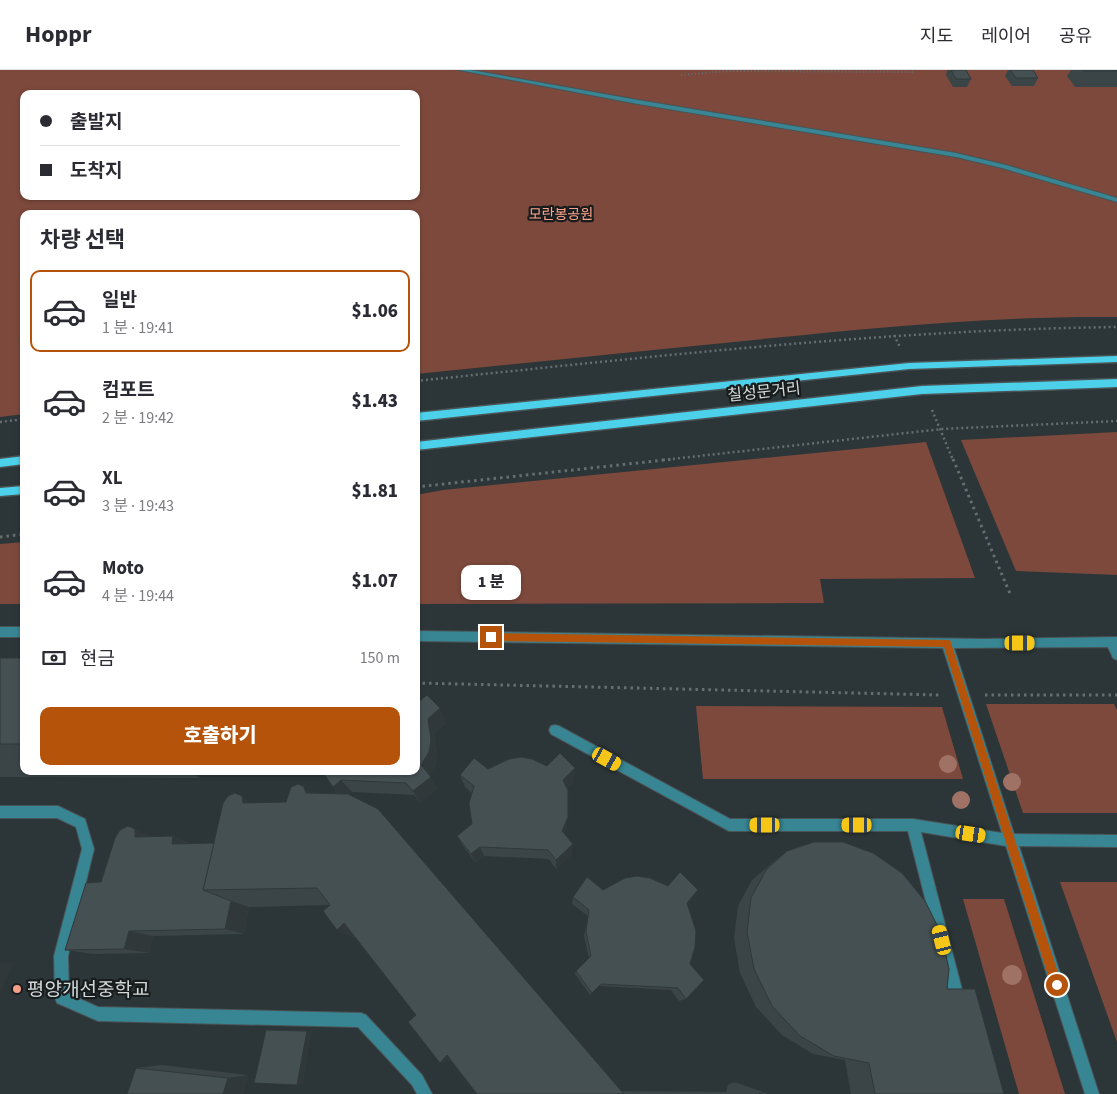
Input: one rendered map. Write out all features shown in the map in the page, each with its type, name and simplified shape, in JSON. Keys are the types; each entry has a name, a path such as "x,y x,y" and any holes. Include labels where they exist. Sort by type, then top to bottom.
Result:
{"main road":[{"name":"칠성문거리","path":"420,418 909,366 1117,359"},
{"name":"칠성문거리","path":"420,446 922,390 1117,383"},
{"path":"0,463 20,460"},
{"path":"0,492 20,490"}],"street":[{"path":"462,70 629,101 956,155 1004,166 1117,200"},
{"path":"0,632 20,632"},
{"path":"420,636 947,643 1114,642 1117,655"},
{"path":"947,643 1092,1094"},
{"path":"555,730 729,826 913,825 1009,840 1117,841"},
{"path":"0,812 58,812 81,823 88,849 61,956 62,998 98,1014 361,1020 417,1080 425,1094"},
{"path":"913,825 962,1017"}],"path":[{"path":"681,75 728,71 913,72"},
{"path":"420,381 894,335 992,329 1117,327"},
{"path":"894,335 909,366"},
{"path":"922,390 942,429 1011,596"},
{"path":"0,422 20,420"},
{"path":"420,487 942,429 1117,421"},
{"path":"0,537 20,534"},
{"path":"420,683 963,695 1117,695"}],"green space":[{"name":"모란봉공원","path":"0,70 1117,70 1117,317 1023,318 884,327 420,374 420,210 20,210 20,414 0,417"},
{"path":"1117,432 1117,575 1016,571 961,440"},
{"path":"926,442 975,578 820,579 824,603 420,604 420,494 443,490"},
{"path":"20,542 20,604 0,604 0,544"},
{"path":"986,704 1114,704 1117,710 1117,813 1023,813"},
{"path":"696,706 942,707 963,779 703,779"},
{"path":"1060,882 1117,882 1117,1042"},
{"path":"963,899 1004,899 1065,1094 1019,1094"}],"building":[{"path":"951,70 966,70 971,79 956,79"},
{"path":"1010,70 1033,70 1038,78 1016,78"},
{"path":"1117,70 1117,71 1084,71"},
{"path":"0,658 20,658 20,744 0,744"},
{"path":"427,695 440,708 428,719 431,740 429,752 421,765 431,777 413,791 406,783 341,780 333,787 325,775 420,775 420,701"},
{"path":"560,753 575,768 563,780 568,790 568,817 562,831 573,844 556,860 548,850 480,847 471,854 457,836 472,824 469,803 474,786 460,775 474,758 488,769 509,759 521,757 532,759 547,766"},
{"path":"298,784 304,787 306,793 348,794 378,809 624,1094 477,1094 447,1055 440,1063 408,1022 416,1015 344,923 337,930 323,911 330,905 317,888 203,890 223,803 228,796 235,793 242,796 243,803 286,802 291,787"},
{"path":"128,826 135,829 135,837 173,836 172,844 214,843 203,890 231,901 225,929 129,931 124,949 65,950 86,883 101,882 115,838 120,830"},
{"path":"814,842 843,842 873,853 902,873 925,901 941,933 949,969 947,989 975,989 1004,1094 875,1094 869,1063 834,1056 800,1036 772,1006 754,969 747,932 751,898 766,870 787,851"},
{"path":"680,872 698,890 687,903 696,931 695,947 690,964 704,980 686,999 678,988 601,984 592,993 576,971 591,956 586,931 589,910 573,897 587,877 603,890 625,878 637,876 650,878 668,886"},
{"path":"266,1030 307,1031 297,1085 254,1083"},
{"path":"136,1068 228,1078 223,1094 127,1094"}],"place":[{"name":"평양개선중학교","path":"17,989"}],"route":[{"path":"491,637 947,643 1057,985"}]}
